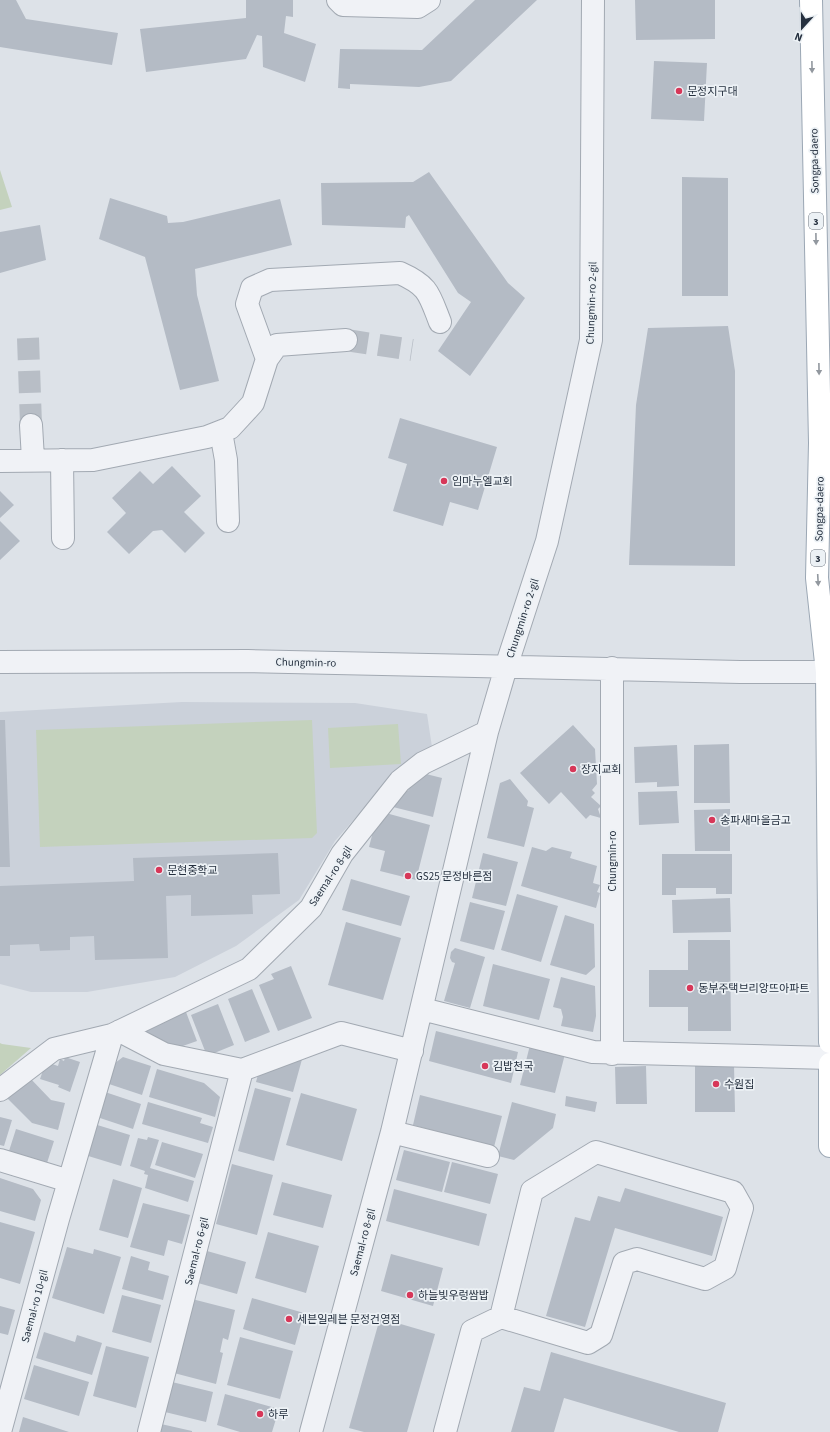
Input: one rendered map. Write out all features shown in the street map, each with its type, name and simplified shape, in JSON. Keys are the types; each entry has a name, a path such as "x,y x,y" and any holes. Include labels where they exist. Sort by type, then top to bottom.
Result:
{"main road":[{"name":"Songpa-daero","path":"811,0 820,443 817,578 829,669 830,1042"},
{"path":"830,1064 830,1146"}],"street":[{"path":"338,0 343,5 418,7 429,0"},
{"name":"Chungmin-ro 2-gil","path":"506,667 547,541 591,340 593,0"},
{"path":"267,359 247,304 252,288 270,280 400,273 417,281 427,290 440,322"},
{"path":"0,461 33,459 93,460 206,437 230,428 253,403 267,359 277,345 346,340"},
{"path":"31,425 33,459"},
{"path":"220,432 226,460 228,521"},
{"path":"62,460 63,538"},
{"name":"Chungmin-ro","path":"0,662 248,660 506,667 829,669"},
{"name":"Saemal-ro 8-gil","path":"310,1432 392,1132 488,732 506,667"},
{"name":"Chungmin-ro","path":"612,668 612,1054"},
{"name":"Saemal-ro 8-gil","path":"0,1090 54,1049 116,1033 249,970 311,908 342,854 400,781 423,763 488,732"},
{"path":"422,1009 593,1052 612,1054 830,1058"},
{"path":"116,1033 164,1054 242,1070 341,1033 412,1051"},
{"name":"Saemal-ro 10-gil","path":"0,1432 69,1181 116,1033"},
{"name":"Saemal-ro 6-gil","path":"149,1432 242,1070"},
{"path":"392,1132 488,1156"},
{"path":"445,1432 472,1331 501,1317 588,1343 601,1335 624,1263 637,1258 705,1279 725,1268 742,1208 732,1192 596,1152 532,1191 501,1317"},
{"path":"0,1160 69,1181"}],"shaded area":[{"name":"문현중학교","path":"182,702 355,703 427,714 432,747 394,774 335,841 299,900 236,946 175,977 87,992 31,992 0,984 0,712"}],"green space":[{"path":"0,170 12,207 0,210"},
{"path":"312,720 317,833 312,838 40,847 36,730"},
{"path":"398,724 401,764 330,768 328,728"},
{"path":"0,1043 31,1048 0,1075"}],"building":[{"path":"0,0 16,0 26,19 118,33 112,65 0,47"},
{"path":"246,0 293,0 293,17 286,16 284,33 316,44 305,82 263,67 262,36 257,35 246,59 146,72 140,29 246,18"},
{"path":"475,0 537,0 451,81 419,87 350,84 350,89 338,88 340,49 422,50"},
{"path":"635,0 715,0 715,39 636,40"},
{"name":"문정지구대","path":"654,61 707,63 704,121 651,119"},
{"path":"429,172 508,283 525,298 470,376 438,351 471,302 458,293 409,215 406,217 405,228 322,225 321,183 413,182"},
{"path":"682,177 728,178 728,296 682,296"},
{"path":"110,198 167,216 168,223 183,222 280,199 292,245 195,269 197,295 219,381 180,390 145,257 99,239"},
{"path":"40,225 46,260 0,273 0,232"},
{"path":"728,326 735,371 735,566 629,565 636,405 648,328"},
{"name":"임마누엘교회","path":"400,418 497,447 478,510 450,502 443,526 393,511 407,464 388,458"},
{"path":"172,466 201,496 184,512 205,533 185,553 162,530 153,531 129,554 107,532 126,513 112,498 140,471 153,484"},
{"path":"0,491 14,505 0,518"},
{"path":"0,521 20,541 0,560"},
{"path":"0,720 5,720 10,867 0,867"},
{"path":"573,725 595,749 597,784 592,790 595,793 591,797 601,806 598,809 601,818 590,815 586,819 561,792 549,804 520,773"},
{"path":"729,744 730,803 694,803 694,745"},
{"path":"677,745 679,786 657,787 657,782 635,783 634,747"},
{"path":"422,773 442,778 433,817 393,807 398,788 408,791 410,782"},
{"path":"510,779 528,801 527,806 534,808 524,847 487,838 500,783"},
{"path":"677,791 679,823 639,825 638,792"},
{"path":"730,809 730,851 695,851 694,810"},
{"path":"382,812 430,825 416,880 380,871 385,851 369,847 376,820"},
{"path":"532,847 546,851 552,847 572,852 570,858 597,866 593,883 600,885 597,892 600,893 596,908 521,886"},
{"path":"278,853 280,894 252,895 253,914 191,916 191,895 166,896 168,958 95,960 94,936 70,937 70,950 40,951 39,944 10,945 10,956 0,956 0,886 134,881 133,858"},
{"path":"483,853 518,862 506,906 472,898"},
{"path":"662,854 732,854 732,894 716,894 716,888 676,888 676,895 662,895"},
{"path":"351,879 410,896 401,926 342,910"},
{"path":"517,894 558,906 541,962 501,950"},
{"path":"730,898 731,932 673,933 672,900"},
{"path":"470,902 505,911 494,950 460,941"},
{"path":"565,915 594,924 595,967 586,975 550,965"},
{"path":"346,922 401,938 383,1000 328,985"},
{"name":"동부주택브리앙뜨아파트","path":"688,940 730,940 731,1031 688,1031 688,1007 649,1007 649,970 688,970"},
{"path":"455,948 485,957 470,1008 444,1001 455,963 452,962 450,958 451,952"},
{"path":"493,964 550,979 539,1020 483,1006"},
{"path":"291,966 312,1018 278,1031 259,985 274,979 271,974"},
{"path":"561,977 595,986 596,1016 593,1032 561,1026 563,1017 561,1009 553,1007"},
{"path":"252,989 270,1032 245,1042 228,999"},
{"path":"218,1004 234,1045 207,1056 191,1015"},
{"path":"186,1012 197,1041 177,1048 149,1041 144,1028"},
{"path":"436,1031 518,1052 511,1083 429,1061"},
{"path":"530,1045 565,1054 555,1093 520,1085"},
{"path":"304,1052 293,1092 256,1082 260,1067"},
{"path":"65,1057 80,1062 70,1092 58,1087 59,1085 40,1079 46,1062 58,1066 60,1059 64,1061"},
{"path":"123,1057 151,1066 142,1095 106,1083 111,1066"},
{"path":"695,1064 734,1064 735,1112 695,1112"},
{"path":"646,1066 647,1104 616,1104 615,1067"},
{"path":"157,1069 204,1083 220,1097 215,1117 149,1097"},
{"path":"29,1077 51,1100 65,1103 58,1130 32,1123 4,1095"},
{"path":"255,1088 291,1098 274,1161 238,1151"},
{"path":"105,1092 141,1104 133,1129 97,1117"},
{"path":"301,1093 357,1109 342,1161 286,1145"},
{"path":"420,1095 502,1116 494,1147 413,1125"},
{"path":"566,1096 597,1102 595,1112 565,1106"},
{"path":"148,1102 202,1118 200,1123 213,1127 208,1143 142,1124"},
{"path":"512,1102 556,1114 553,1128 514,1160 498,1156"},
{"path":"0,1117 12,1120 4,1146 0,1145"},
{"path":"94,1124 130,1135 121,1166 85,1155"},
{"path":"16,1129 54,1141 47,1163 9,1151"},
{"path":"148,1137 159,1140 150,1168 194,1181 188,1202 145,1188 148,1175 144,1174 145,1171 130,1166 138,1138 147,1140"},
{"path":"162,1142 203,1154 195,1178 155,1165"},
{"path":"404,1150 450,1162 442,1192 396,1180"},
{"path":"452,1162 498,1174 490,1204 444,1192"},
{"path":"232,1164 273,1175 257,1235 216,1224"},
{"path":"0,1178 33,1189 41,1200 35,1221 0,1211"},
{"path":"113,1179 142,1188 128,1238 99,1230"},
{"path":"282,1182 332,1195 323,1228 273,1215"},
{"path":"625,1188 723,1217 712,1256 615,1228 585,1327 546,1316 575,1217 590,1221 598,1196 620,1202"},
{"path":"394,1189 487,1214 479,1246 386,1221"},
{"path":"143,1203 190,1215 182,1244 168,1240 164,1256 130,1247"},
{"path":"0,1222 35,1232 20,1284 0,1278"},
{"path":"268,1232 319,1246 306,1293 255,1278"},
{"path":"67,1247 93,1254 94,1249 121,1257 104,1314 52,1298"},
{"path":"207,1251 246,1262 237,1294 198,1283"},
{"path":"391,1254 443,1268 433,1306 381,1291"},
{"path":"131,1256 150,1262 148,1270 169,1276 163,1300 122,1289"},
{"path":"122,1295 161,1305 151,1343 112,1332"},
{"path":"252,1298 304,1313 295,1345 243,1329"},
{"path":"192,1299 235,1310 228,1340 223,1338 220,1352 223,1353 216,1384 174,1373"},
{"path":"0,1306 15,1310 8,1335 0,1333"},
{"path":"380,1318 435,1334 407,1432 364,1432 349,1428"},
{"path":"44,1332 75,1342 77,1335 102,1343 92,1375 36,1358"},
{"path":"240,1337 293,1351 280,1399 227,1385"},
{"path":"106,1346 149,1357 136,1408 93,1396"},
{"path":"551,1352 726,1403 718,1432 679,1432 564,1398 554,1432 511,1432 524,1387 540,1391"},
{"path":"34,1365 89,1382 79,1416 24,1399"},
{"path":"172,1382 213,1392 206,1422 165,1412"},
{"path":"225,1394 279,1409 272,1432 240,1432 217,1425"},
{"path":"23,1417 69,1432 19,1432"},
{"path":"161,1424 192,1431 192,1432 159,1432"}],"tunnel":[{"path":"28,338 31,425"},
{"path":"346,340 412,350"}],"place":[{"name":"문정지구대","path":"679,91"},
{"name":"임마누엘교회","path":"444,481"},
{"name":"장지교회","path":"573,769"},
{"name":"송파새마을금고","path":"712,820"},
{"name":"문현중학교","path":"159,870"},
{"name":"GS25 문정바른점","path":"408,876"},
{"name":"동부주택브리앙뜨아파트","path":"690,988"},
{"name":"김밥천국","path":"485,1066"},
{"name":"수원집","path":"716,1084"},
{"name":"하늘빛우렁쌈밥","path":"410,1295"},
{"name":"세븐일레븐 문정건영점","path":"289,1319"},
{"name":"하루","path":"260,1414"}]}
